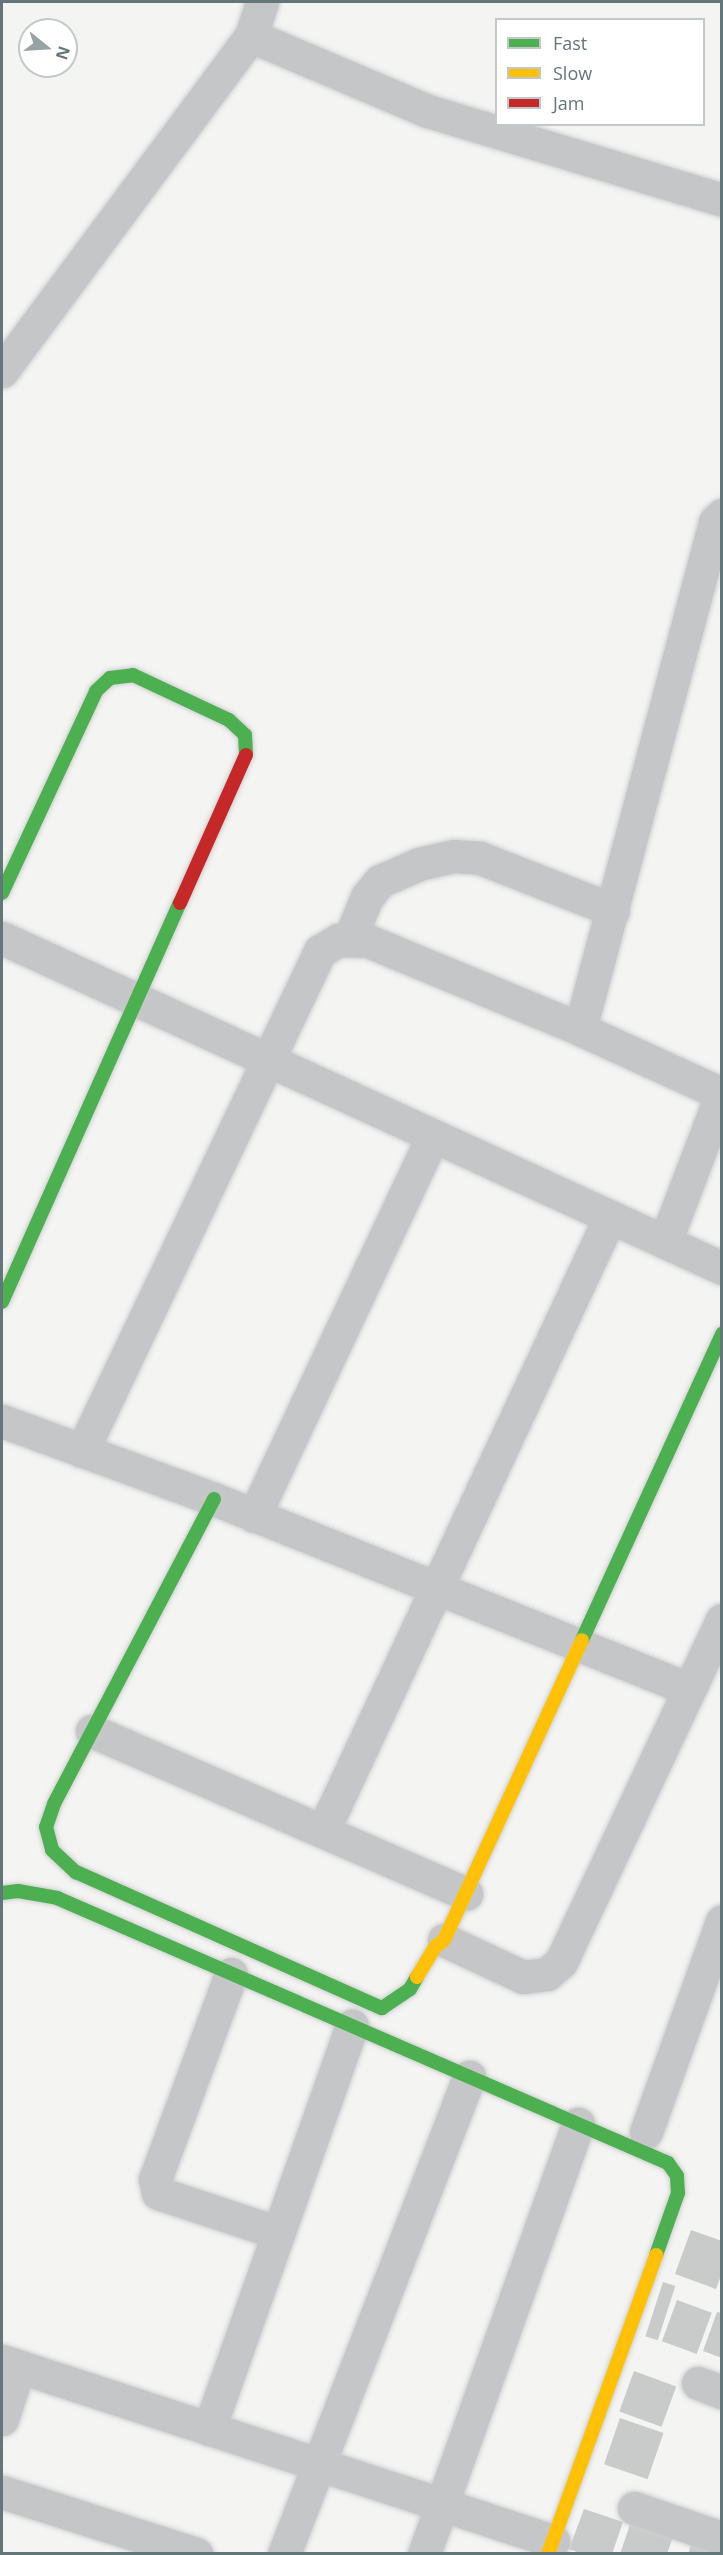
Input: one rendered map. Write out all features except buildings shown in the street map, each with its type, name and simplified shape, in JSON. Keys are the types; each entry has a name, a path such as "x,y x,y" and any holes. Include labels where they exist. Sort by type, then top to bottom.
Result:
{"street":[{"path":"2,371 251,36 262,2"},
{"path":"251,36 428,111 722,200"},
{"path":"580,1029 715,522 722,515"},
{"path":"2,893 96,691 111,678 133,675 229,720 245,735 246,756 2,1302"},
{"path":"349,940 367,897 380,881 420,864 454,856 480,858 613,910"},
{"path":"2,938 722,1268"},
{"path":"82,1451 320,951 338,940 368,941 580,1029 721,1094 665,1242"},
{"path":"254,1516 433,1136"},
{"path":"323,1831 439,1590 610,1217"},
{"path":"214,1499 54,1804 46,1827 52,1850 76,1872 382,2008 410,1989 435,1947 444,1940 581,1646 722,1334"},
{"path":"2,1421 214,1499 689,1689"},
{"path":"444,1940 523,1977 547,1974 561,1962 722,1620"},
{"path":"92,1731 466,1894"},
{"path":"2,1893 18,1891 57,1898 668,2163 677,2176 678,2193 550,2547 443,2505 10,2364 2,2419"},
{"path":"646,2132 722,1922"},
{"path":"231,1974 155,2179 158,2193 279,2233"},
{"path":"209,2429 352,2026"},
{"path":"284,2553 469,2077"},
{"path":"424,2553 578,2124"},
{"path":"2,2492 196,2553"},
{"path":"634,2508 722,2538"}],"traffic: fast":[{"path":"2,893 96,691 110,678 133,675 229,720 245,735 246,755"},
{"path":"2,1302 180,903"},
{"path":"582,1640 722,1334"},
{"path":"214,1499 54,1804 46,1827 52,1850 76,1872 382,2008 410,1989 417,1977"},
{"path":"2,1893 18,1891 57,1898 668,2163 677,2176 678,2193 656,2255"}],"traffic: slow":[{"path":"417,1977 435,1947 444,1940 582,1640"},
{"path":"548,2554 656,2255"}],"traffic: jam":[{"path":"180,903 246,755"}]}
